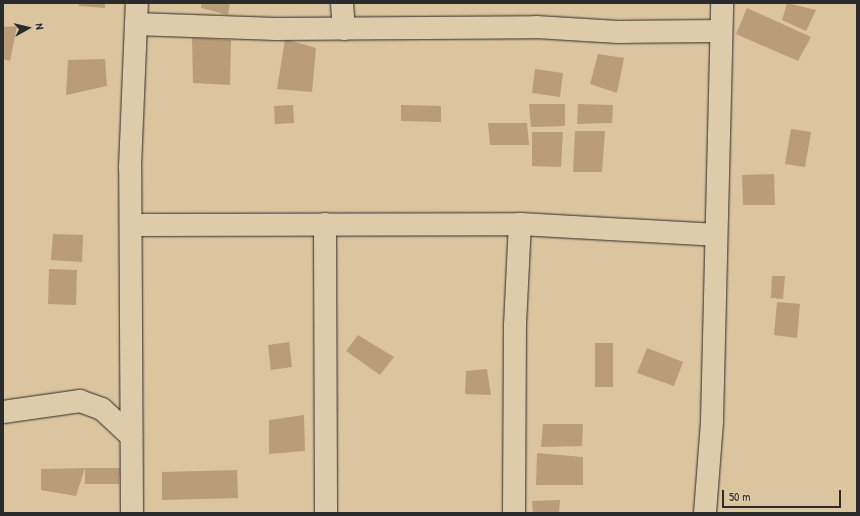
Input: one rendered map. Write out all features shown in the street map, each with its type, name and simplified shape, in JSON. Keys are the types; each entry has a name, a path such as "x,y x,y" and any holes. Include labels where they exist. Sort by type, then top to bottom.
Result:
{"street":[{"path":"132,513 131,225 137,3"},
{"path":"342,3 344,29"},
{"path":"712,510 714,235 722,105 722,3"},
{"path":"136,24 344,29 536,27 618,32 721,31"},
{"path":"325,224 326,513"},
{"path":"131,225 520,224 714,235"},
{"path":"514,513 515,325 520,224"},
{"path":"3,412 80,401 102,409 131,436"}],"building":[{"path":"79,3 105,3 105,8 79,6"},
{"path":"202,3 230,3 228,15 201,8"},
{"path":"787,3 816,10 806,31 782,20"},
{"path":"747,8 811,37 798,61 736,34"},
{"path":"17,26 10,61 3,59 3,27"},
{"path":"192,38 231,40 230,85 193,83"},
{"path":"285,39 316,48 312,92 277,89"},
{"path":"598,54 624,58 617,93 590,84"},
{"path":"105,59 107,86 66,95 68,60"},
{"path":"535,69 563,73 560,97 532,93"},
{"path":"529,104 565,104 565,126 531,127"},
{"path":"578,104 613,105 612,123 577,124"},
{"path":"293,105 294,123 275,124 274,106"},
{"path":"401,105 441,106 441,122 401,121"},
{"path":"488,123 527,123 529,145 490,145"},
{"path":"791,129 811,132 805,167 785,164"},
{"path":"575,131 605,131 602,172 573,172"},
{"path":"532,132 563,132 561,167 532,166"},
{"path":"774,174 775,205 743,205 742,175"},
{"path":"53,234 83,235 82,262 51,260"},
{"path":"49,269 77,270 76,305 48,304"},
{"path":"772,276 785,276 783,299 771,298"},
{"path":"777,302 800,304 797,338 774,335"},
{"path":"358,335 394,357 380,375 346,351"},
{"path":"289,342 292,367 271,370 268,345"},
{"path":"595,343 613,343 613,387 595,387"},
{"path":"647,348 683,362 674,386 637,373"},
{"path":"487,369 491,395 465,394 466,371"},
{"path":"304,415 305,451 269,454 269,420"},
{"path":"543,424 583,424 582,446 541,447"},
{"path":"537,453 583,457 583,485 536,485"},
{"path":"85,468 120,468 119,484 85,484"},
{"path":"85,468 76,496 41,490 41,469"},
{"path":"237,470 238,498 162,500 162,472"},
{"path":"560,500 559,513 533,513 532,501"}]}
